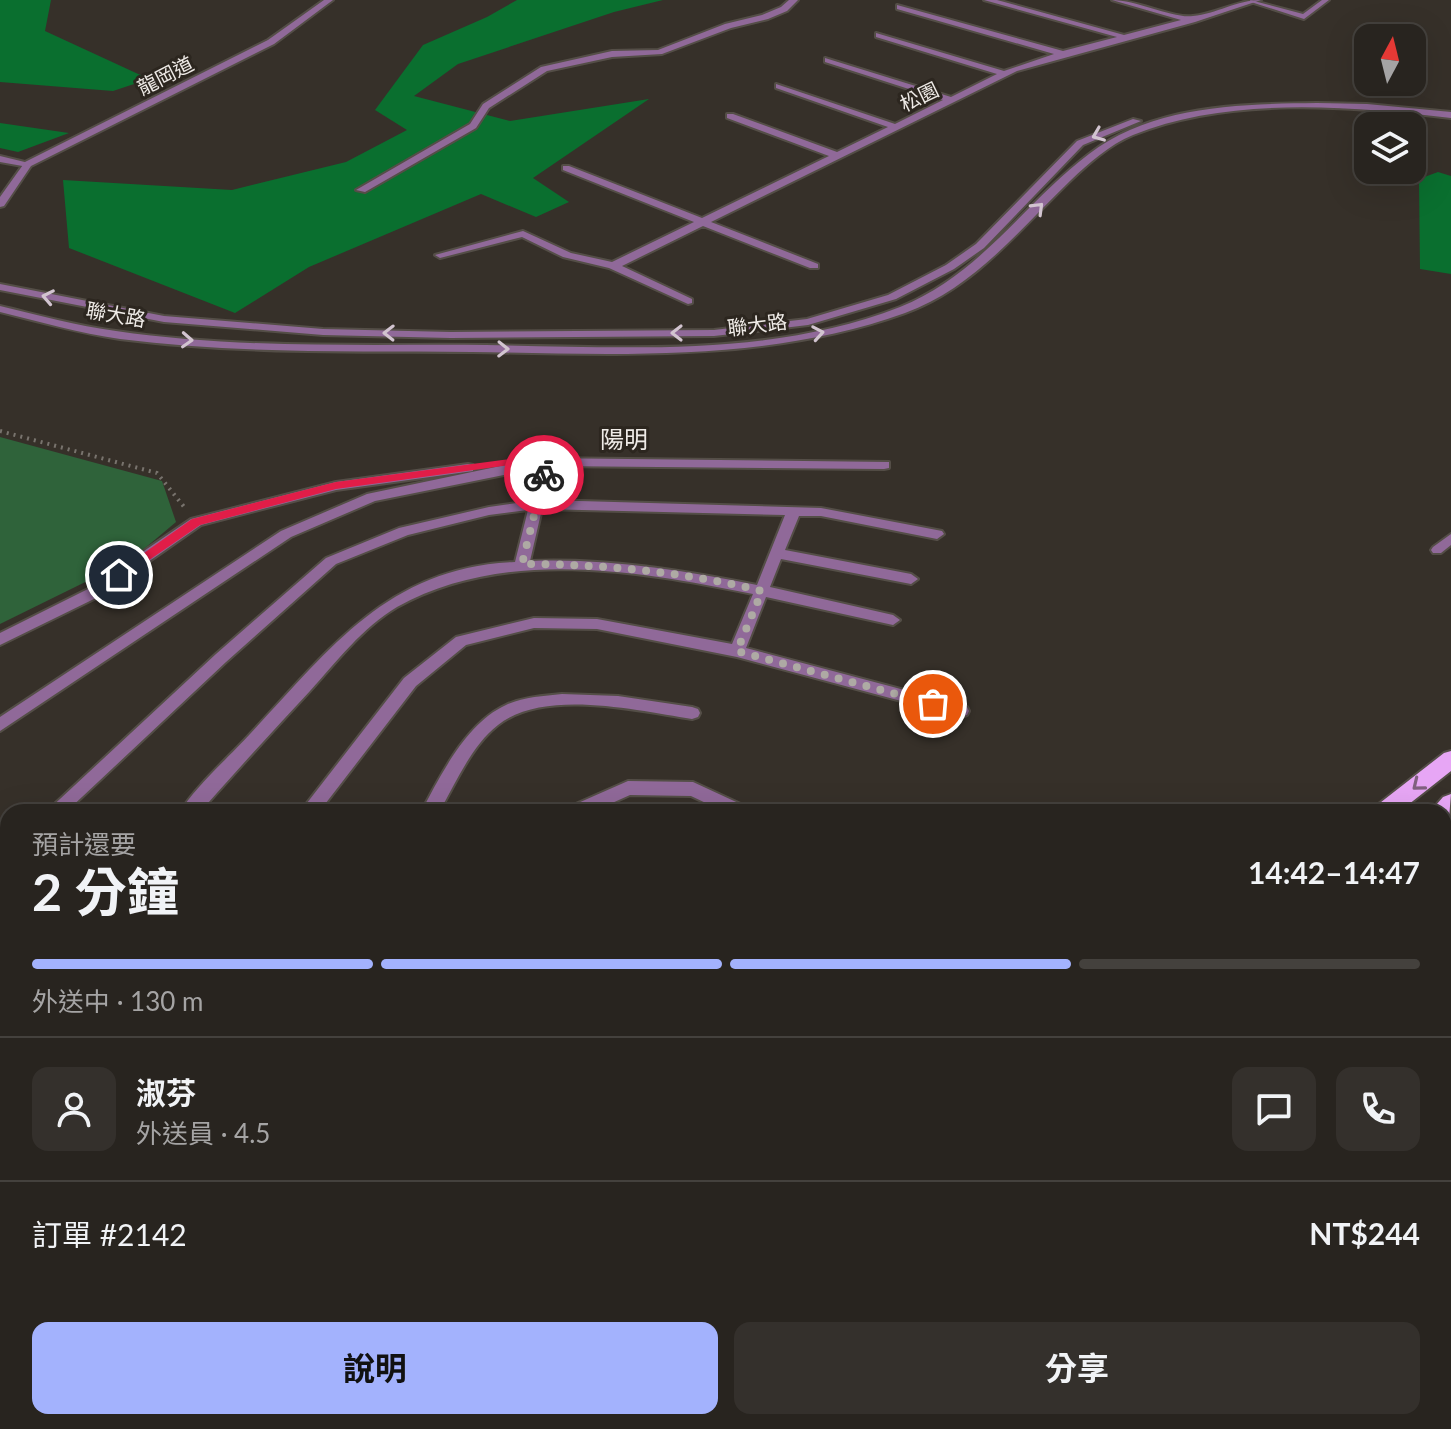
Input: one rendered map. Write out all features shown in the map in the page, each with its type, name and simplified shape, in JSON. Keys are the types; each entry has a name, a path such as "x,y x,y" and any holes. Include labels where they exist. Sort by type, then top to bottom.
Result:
{"main road":[{"path":"1394,804 1451,759"}],"street":[{"name":"龍岡道","path":"0,204 28,164 271,42 329,0"},
{"path":"361,190 473,126 486,106 544,69 612,54 659,52 774,13 794,0"},
{"path":"988,0 1126,36"},
{"path":"1116,0 1194,20"},
{"name":"松園","path":"613,266 1005,74 1061,53 1194,20 1253,0"},
{"path":"900,7 1061,53"},
{"path":"879,35 1005,74"},
{"path":"828,60 952,100"},
{"path":"779,86 896,127"},
{"name":"聯大路","path":"0,287 164,319 323,332 451,335 714,333 808,322 892,297 950,267 980,246 1080,143 1127,123 1196,106 1265,100 1402,99 1451,104"},
{"name":"聯大路","path":"0,309 132,337 300,347 749,346 831,331 905,310 963,281 1095,152 1132,132 1197,113 1229,109 1377,106 1451,115"},
{"path":"730,116 838,156"},
{"path":"0,159 28,164"},
{"path":"566,168 814,266"},
{"path":"440,255 523,234 567,255 613,266 688,301"},
{"path":"450,348 451,335"},
{"path":"0,640 93,593 196,522 336,486 510,462 546,462 522,564"},
{"name":"陽明","path":"0,725 286,534 372,497 546,462 884,465"},
{"path":"64,804 331,561 404,531 489,511 538,504 821,512 937,534"},
{"path":"737,651 794,511"},
{"path":"778,554 911,579"},
{"path":"196,804 356,631 392,603 437,580 522,564 561,564 713,579 893,620"},
{"path":"315,804 410,682 461,641 534,623 597,624 737,651 961,711"},
{"path":"435,804 460,762 493,720 527,705 581,698 692,713"},
{"path":"593,804 628,788 693,789 724,804"}],"lane":[{"path":"1253,0 1304,17 1326,0"},
{"path":"1437,550 1451,538"}],"path":[{"path":"0,431 157,473 196,522"}],"green space":[{"path":"0,0 51,0 45,31 149,79 113,91 0,82"},
{"path":"517,0 663,0 614,12 458,64 414,96 510,121 649,99 533,178 569,202 536,217 481,194 309,267 235,313 69,248 63,180 232,190 346,162 407,130 375,110 423,45"},
{"path":"0,123 69,133 18,152 0,148"},
{"path":"1438,172 1451,176 1451,274 1420,269 1419,184 1426,184 1426,176"},
{"path":"0,437 162,481 176,522 132,559 0,624"}],"way so far":[{"path":"544,475 522,564 561,564 713,579 762,591 737,651 933,704"}],"route":[{"path":"119,575 196,522 336,486 510,462 546,462 544,475"}]}
